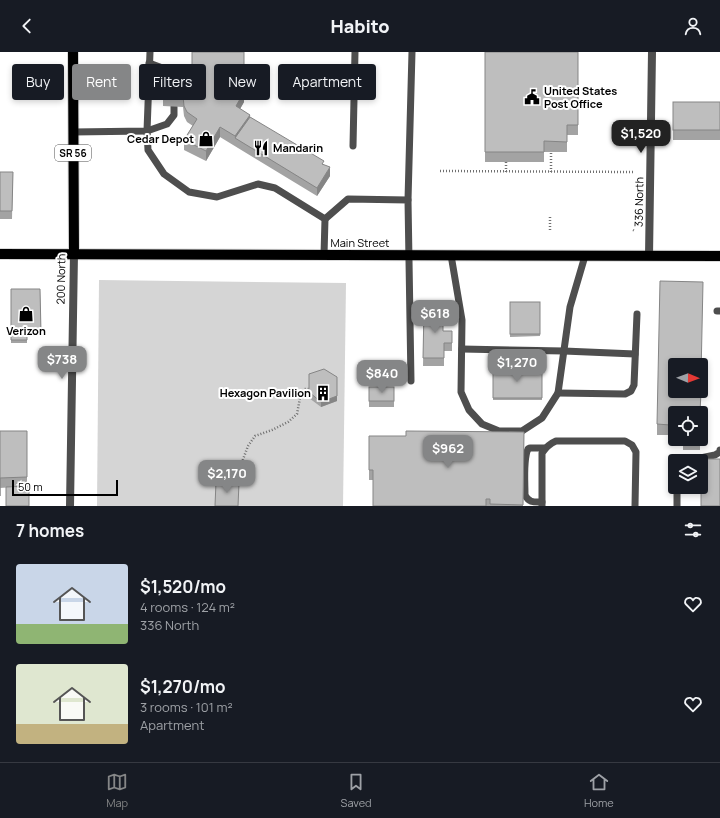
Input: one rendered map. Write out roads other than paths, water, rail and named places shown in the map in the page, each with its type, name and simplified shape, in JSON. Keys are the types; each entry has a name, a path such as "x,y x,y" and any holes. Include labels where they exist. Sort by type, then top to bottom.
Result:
{"main road":[{"name":"200 North","path":"73,52 74,254"},
{"name":"Main Street","path":"0,254 720,256"}],"street":[{"name":"336 North","path":"649,256 652,52"},
{"name":"200 North","path":"70,506 74,254"}],"lane":[{"path":"150,52 147,130 148,150 164,174 189,192 216,197 258,184 275,188 325,219"},
{"path":"354,52 354,146"},
{"path":"411,381 408,200 412,52"},
{"path":"73,132 147,130 167,124 174,115 174,106"},
{"path":"324,255 325,219 348,199 408,200"},
{"path":"451,255 462,320 461,392 469,410 482,424 499,431 522,431 542,418 558,393 570,307 585,256"},
{"path":"558,393 625,394 631,391 634,385 637,314"},
{"path":"462,349 564,350 636,354"},
{"path":"545,448 530,448 526,453 525,495 531,502 542,504 542,453 549,444 556,441 625,441 632,445 636,452 635,506"},
{"path":"708,456 715,455 720,452 720,450"},
{"path":"677,494 677,506"}],"place":[{"name":"United States Post Office","path":"532,97"},
{"name":"Cedar Depot","path":"206,139"},
{"name":"Mandarin","path":"261,148"},
{"name":"Verizon","path":"26,314"},
{"name":"Hexagon Pavilion","path":"323,393"}]}
